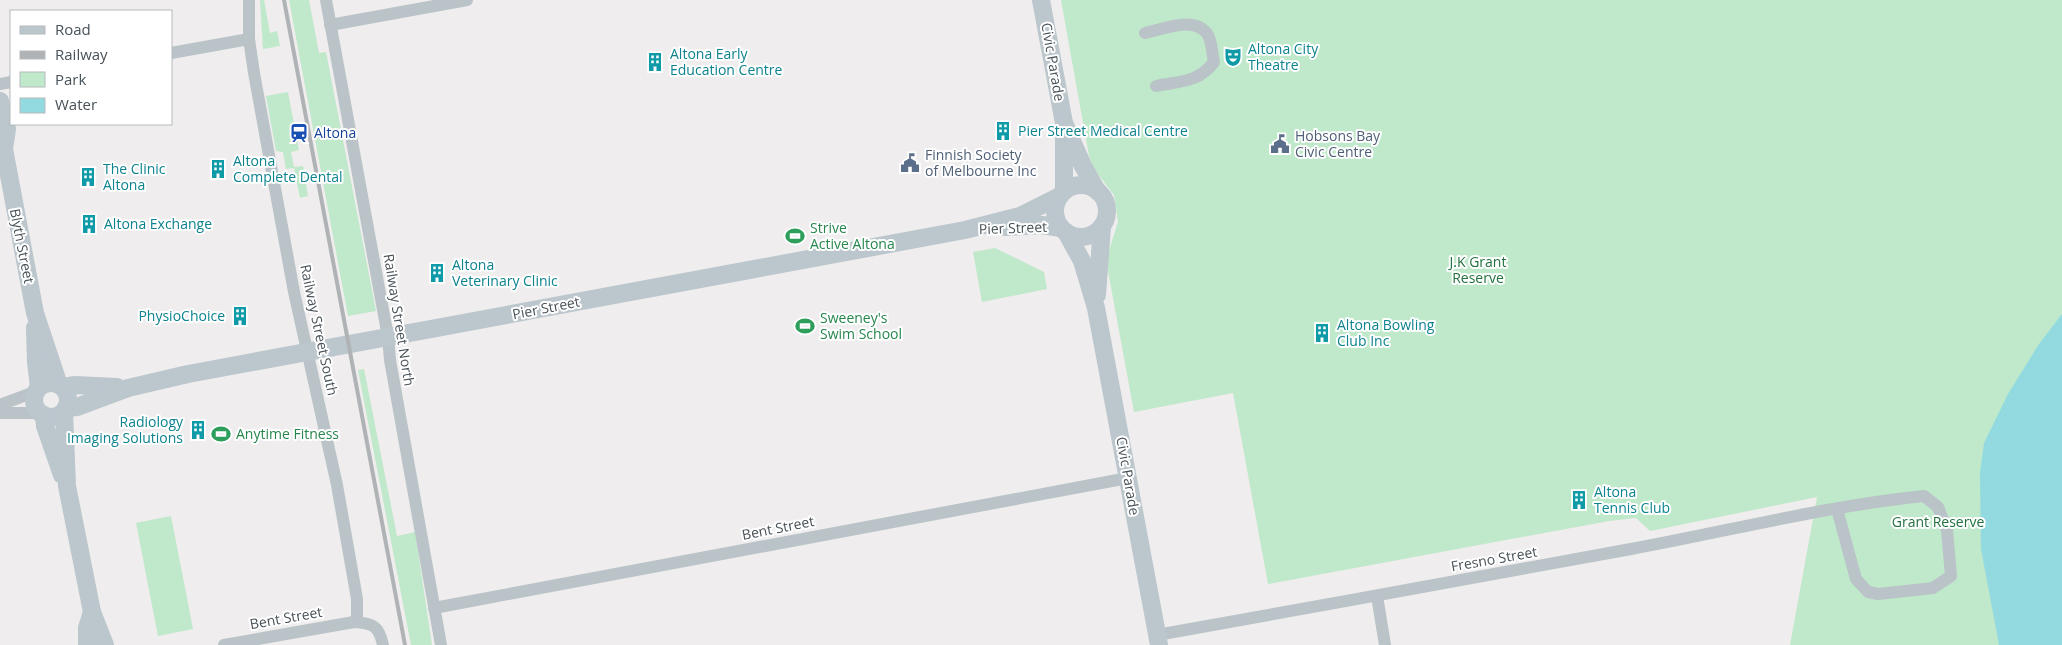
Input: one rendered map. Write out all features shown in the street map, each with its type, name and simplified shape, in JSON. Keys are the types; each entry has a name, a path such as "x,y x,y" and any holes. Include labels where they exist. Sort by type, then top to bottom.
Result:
{"street":[{"name":"Railway Street South","path":"249,0 249,38 294,292 337,485 357,599 357,618 354,622"},
{"name":"Railway Street North","path":"326,0 388,337 391,369 441,645"},
{"path":"330,25 467,0"},
{"name":"Civic Parade","path":"1041,0 1064,123 1062,193"},
{"path":"1145,33 1184,24 1199,26 1208,36 1214,62 1206,72 1197,78 1156,86"},
{"path":"172,52 249,38"},
{"name":"Blyth Street","path":"0,101 6,129 2,144 35,313 61,386"},
{"name":"Civic Parade","path":"1064,123 1083,166 1098,191"},
{"path":"1077,185 1091,187 1098,191 1106,204 1102,226 1089,235 1081,237 1064,230 1055,215 1055,208 1062,193 1077,185"},
{"name":"Pier Street","path":"65,410 128,388 188,374 965,230 1020,216 1062,193"},
{"name":"Pier Street","path":"965,230 1023,225 1064,230"},
{"name":"Civic Parade","path":"1096,308 1102,226"},
{"name":"Civic Parade","path":"1064,230 1082,261 1096,308 1158,640"},
{"name":"Blyth Street","path":"35,313 38,389"},
{"path":"0,405 49,383 61,386 68,399 65,410 67,486 92,612 105,645"},
{"name":"Pier Street","path":"61,386 128,388"},
{"path":"38,389 34,395 35,405 42,414 58,465 67,486"},
{"path":"0,413 42,414 54,417 65,410"},
{"name":"Bent Street","path":"434,608 1128,478"},
{"name":"Fresno Street","path":"1158,640 1377,596 1837,509 1924,496 1938,507 1947,530 1951,576 1933,588 1878,594 1868,592 1856,579 1837,509"},
{"path":"1377,596 1385,645"},
{"path":"87,645 88,628 92,612"},
{"path":"354,622 370,624 377,628 381,633 383,645"},
{"name":"Bent Street","path":"224,645 354,622"}],"green space":[{"path":"260,0 264,0 270,33 277,31 280,46 263,49"},
{"path":"289,0 309,0 319,53 326,52 376,311 348,316"},
{"name":"J.K Grant Reserve","path":"1061,0 2062,0 2062,645 1790,645 1817,497 1650,531 1636,518 1609,521 1268,584 1233,393 1134,412 1106,260 1118,222 1114,195 1094,169 1089,156"},
{"path":"288,92 299,150 291,152 294,167 303,166 308,196 300,198 294,168 286,169 283,152 276,151 266,96"},
{"path":"995,248 1044,272 1047,289 982,302 973,252"},
{"path":"364,369 397,536 415,532 432,645 411,645 358,370"},
{"path":"171,516 193,629 158,636 136,523"}],"water":[{"path":"2062,314 2062,645 1999,645 1981,549 1980,473 1984,443 2008,394 2039,344"}],"railway":[{"path":"284,0 405,645"}],"place":[{"name":"Altona City Theatre","path":"1233,57"},
{"name":"Altona Early Education Centre","path":"655,62"},
{"name":"Pier Street Medical Centre","path":"1003,131"},
{"name":"Altona","path":"299,133"},
{"name":"Hobsons Bay Civic Centre","path":"1280,144"},
{"name":"Finnish Society of Melbourne Inc","path":"910,163"},
{"name":"Altona Complete Dental","path":"218,169"},
{"name":"The Clinic Altona","path":"88,177"},
{"name":"Altona Exchange","path":"89,224"},
{"name":"Strive Active Altona","path":"795,236"},
{"name":"Altona Veterinary Clinic","path":"437,273"},
{"name":"PhysioChoice","path":"240,316"},
{"name":"Sweeney's Swim School","path":"805,326"},
{"name":"Altona Bowling Club Inc","path":"1322,333"},
{"name":"Radiology Imaging Solutions","path":"198,430"},
{"name":"Anytime Fitness","path":"221,434"},
{"name":"Altona Tennis Club","path":"1579,500"}],"park label":[{"name":"Grant Reserve","path":"1938,522"}]}
